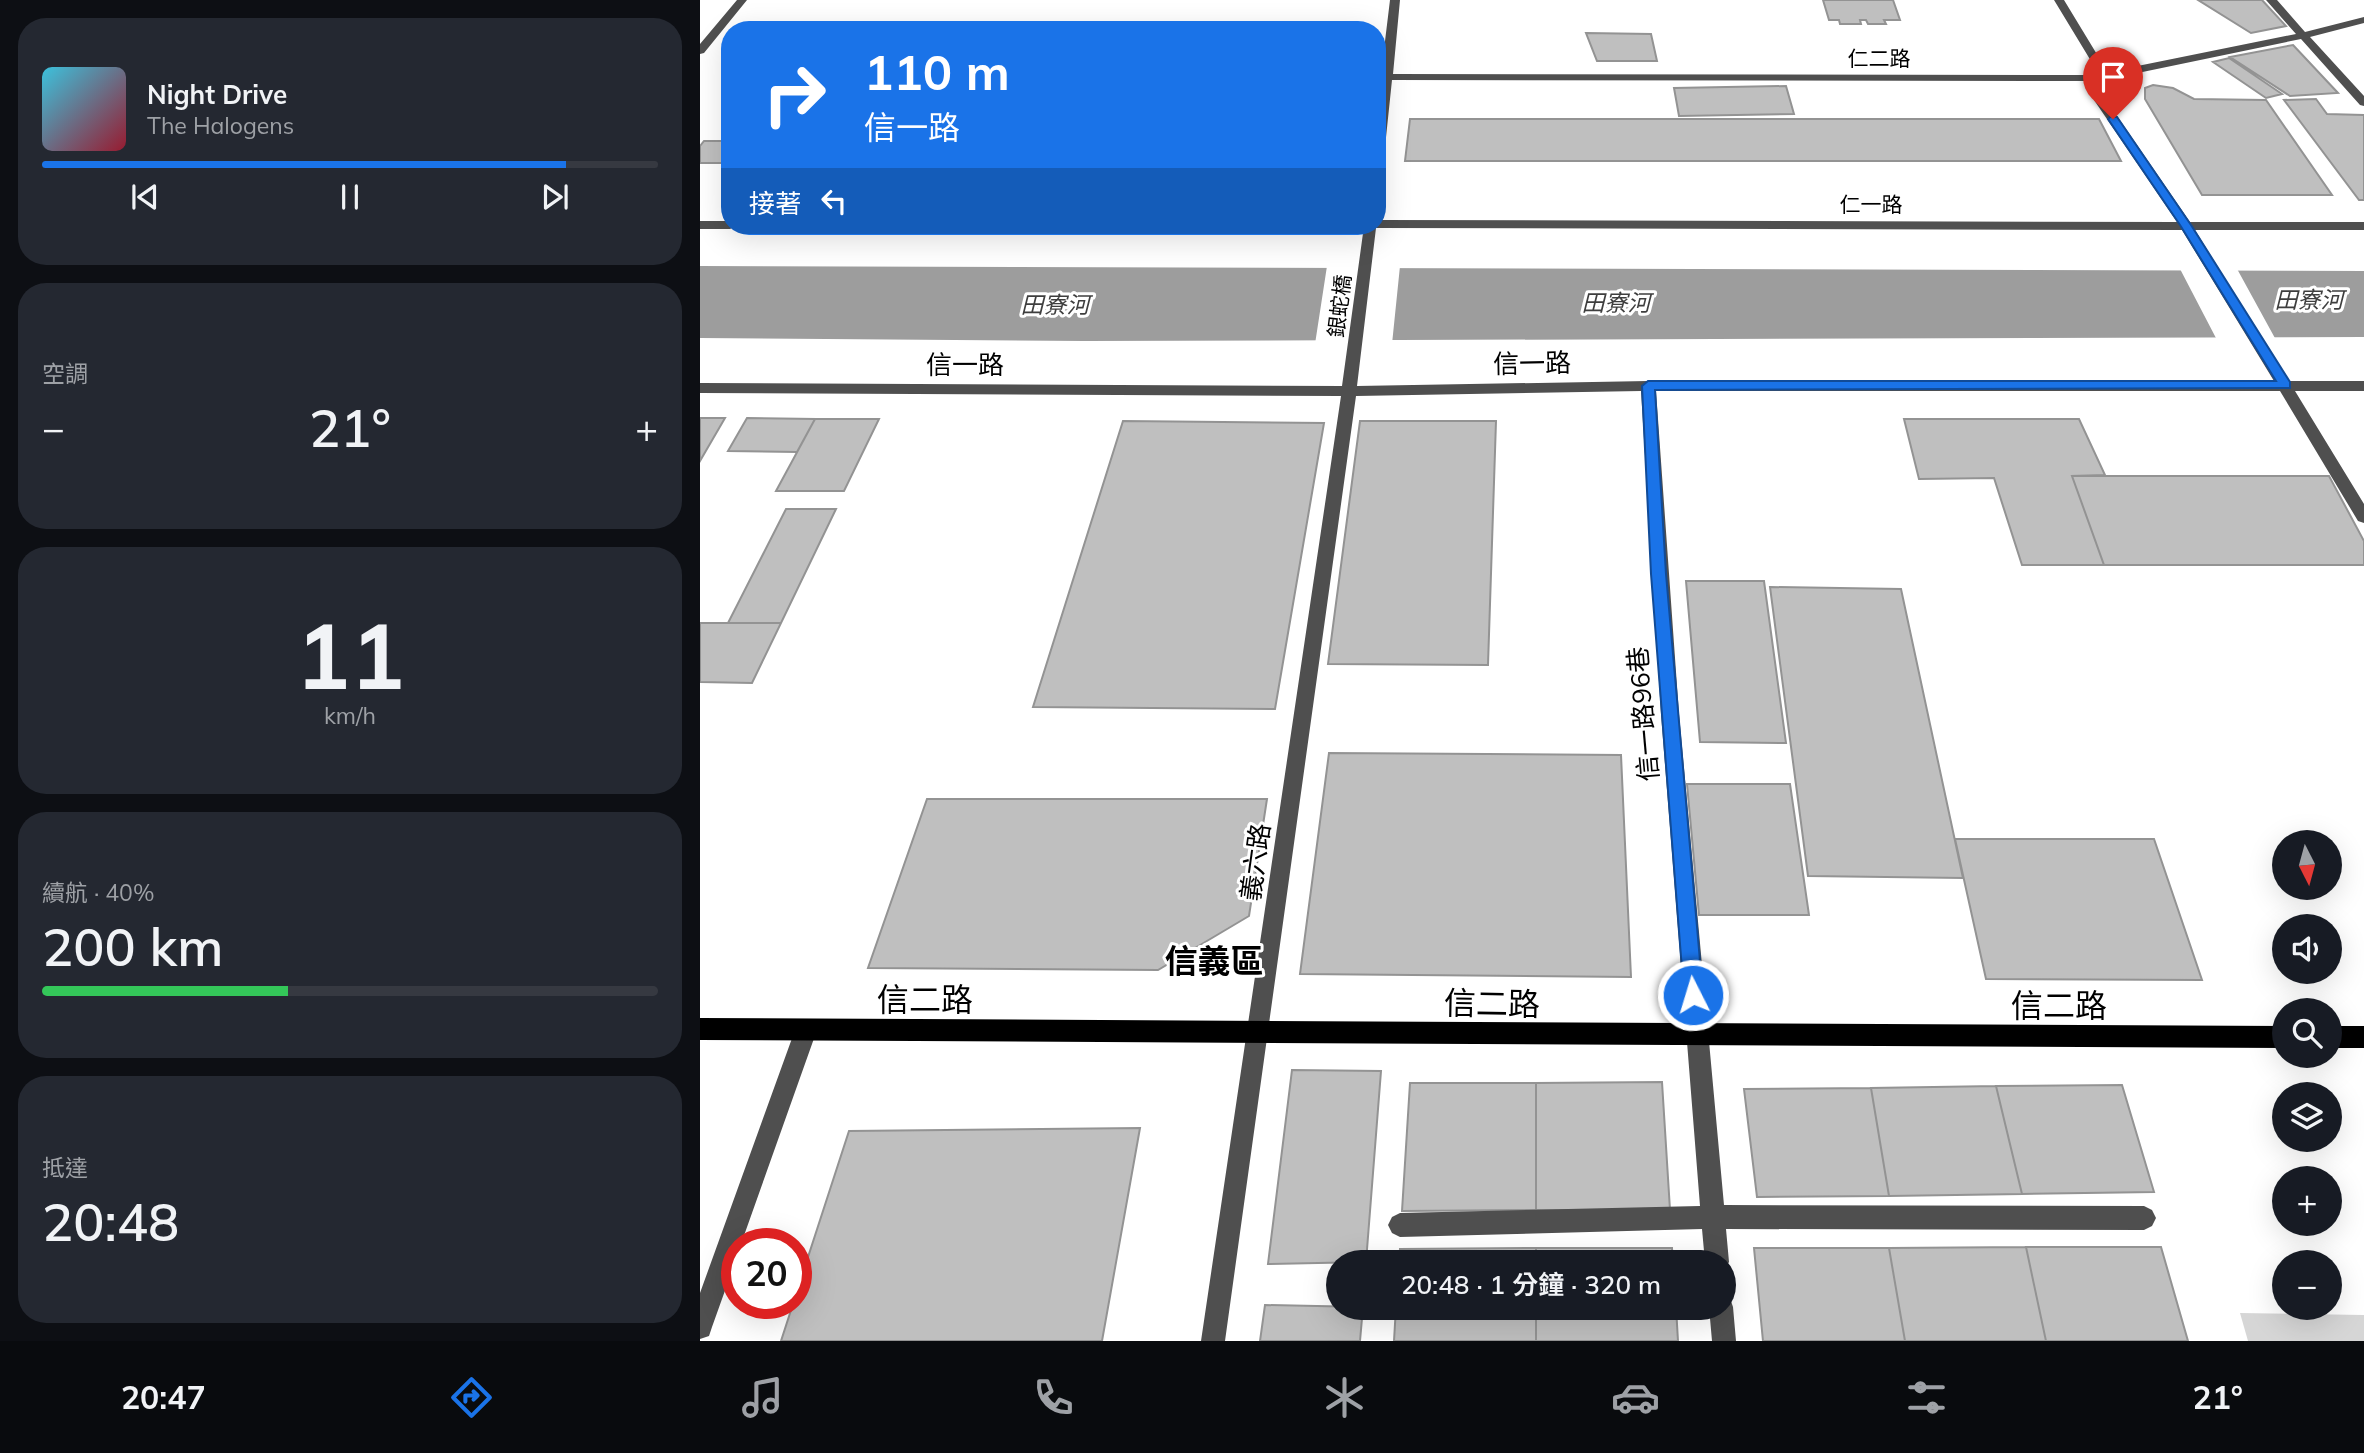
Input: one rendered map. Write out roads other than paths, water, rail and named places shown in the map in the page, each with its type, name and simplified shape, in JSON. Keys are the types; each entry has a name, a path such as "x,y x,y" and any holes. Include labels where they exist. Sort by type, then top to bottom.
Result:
{"main road":[{"name":"信二路","path":"700,1029 1258,1031 1696,1037 2272,1037"},
{"path":"2342,1037 2364,1037"}],"street":[{"path":"725,21 742,0"},
{"path":"1386,53 1395,0"},
{"path":"2059,0 2096,61 2100,100 2186,225 2286,385 2364,517"},
{"path":"2271,0 2364,103"},
{"name":"仁二路","path":"1386,77 2096,78 2186,62 2364,20"},
{"path":"700,51 721,26"},
{"name":"仁一路","path":"1386,224 2364,226"},
{"path":"700,225 721,225"},
{"name":"銀蛇橋","path":"1349,391 1369,235"},
{"name":"信一路","path":"700,388 1349,391 1648,386 2364,386"},
{"name":"信一路96巷","path":"1648,386 1658,574 1716,1250"},
{"name":"義六路","path":"1213,1341 1349,391"},
{"path":"700,1327 806,1030"},
{"path":"1400,1225 1713,1217 2144,1218"},
{"path":"1722,1320 1724,1341"}],"water":[{"name":"田寮河","path":"700,266 2364,271 2364,337 1085,341 700,338"}],"district":[{"name":"信義區","path":"1214,960"}]}
